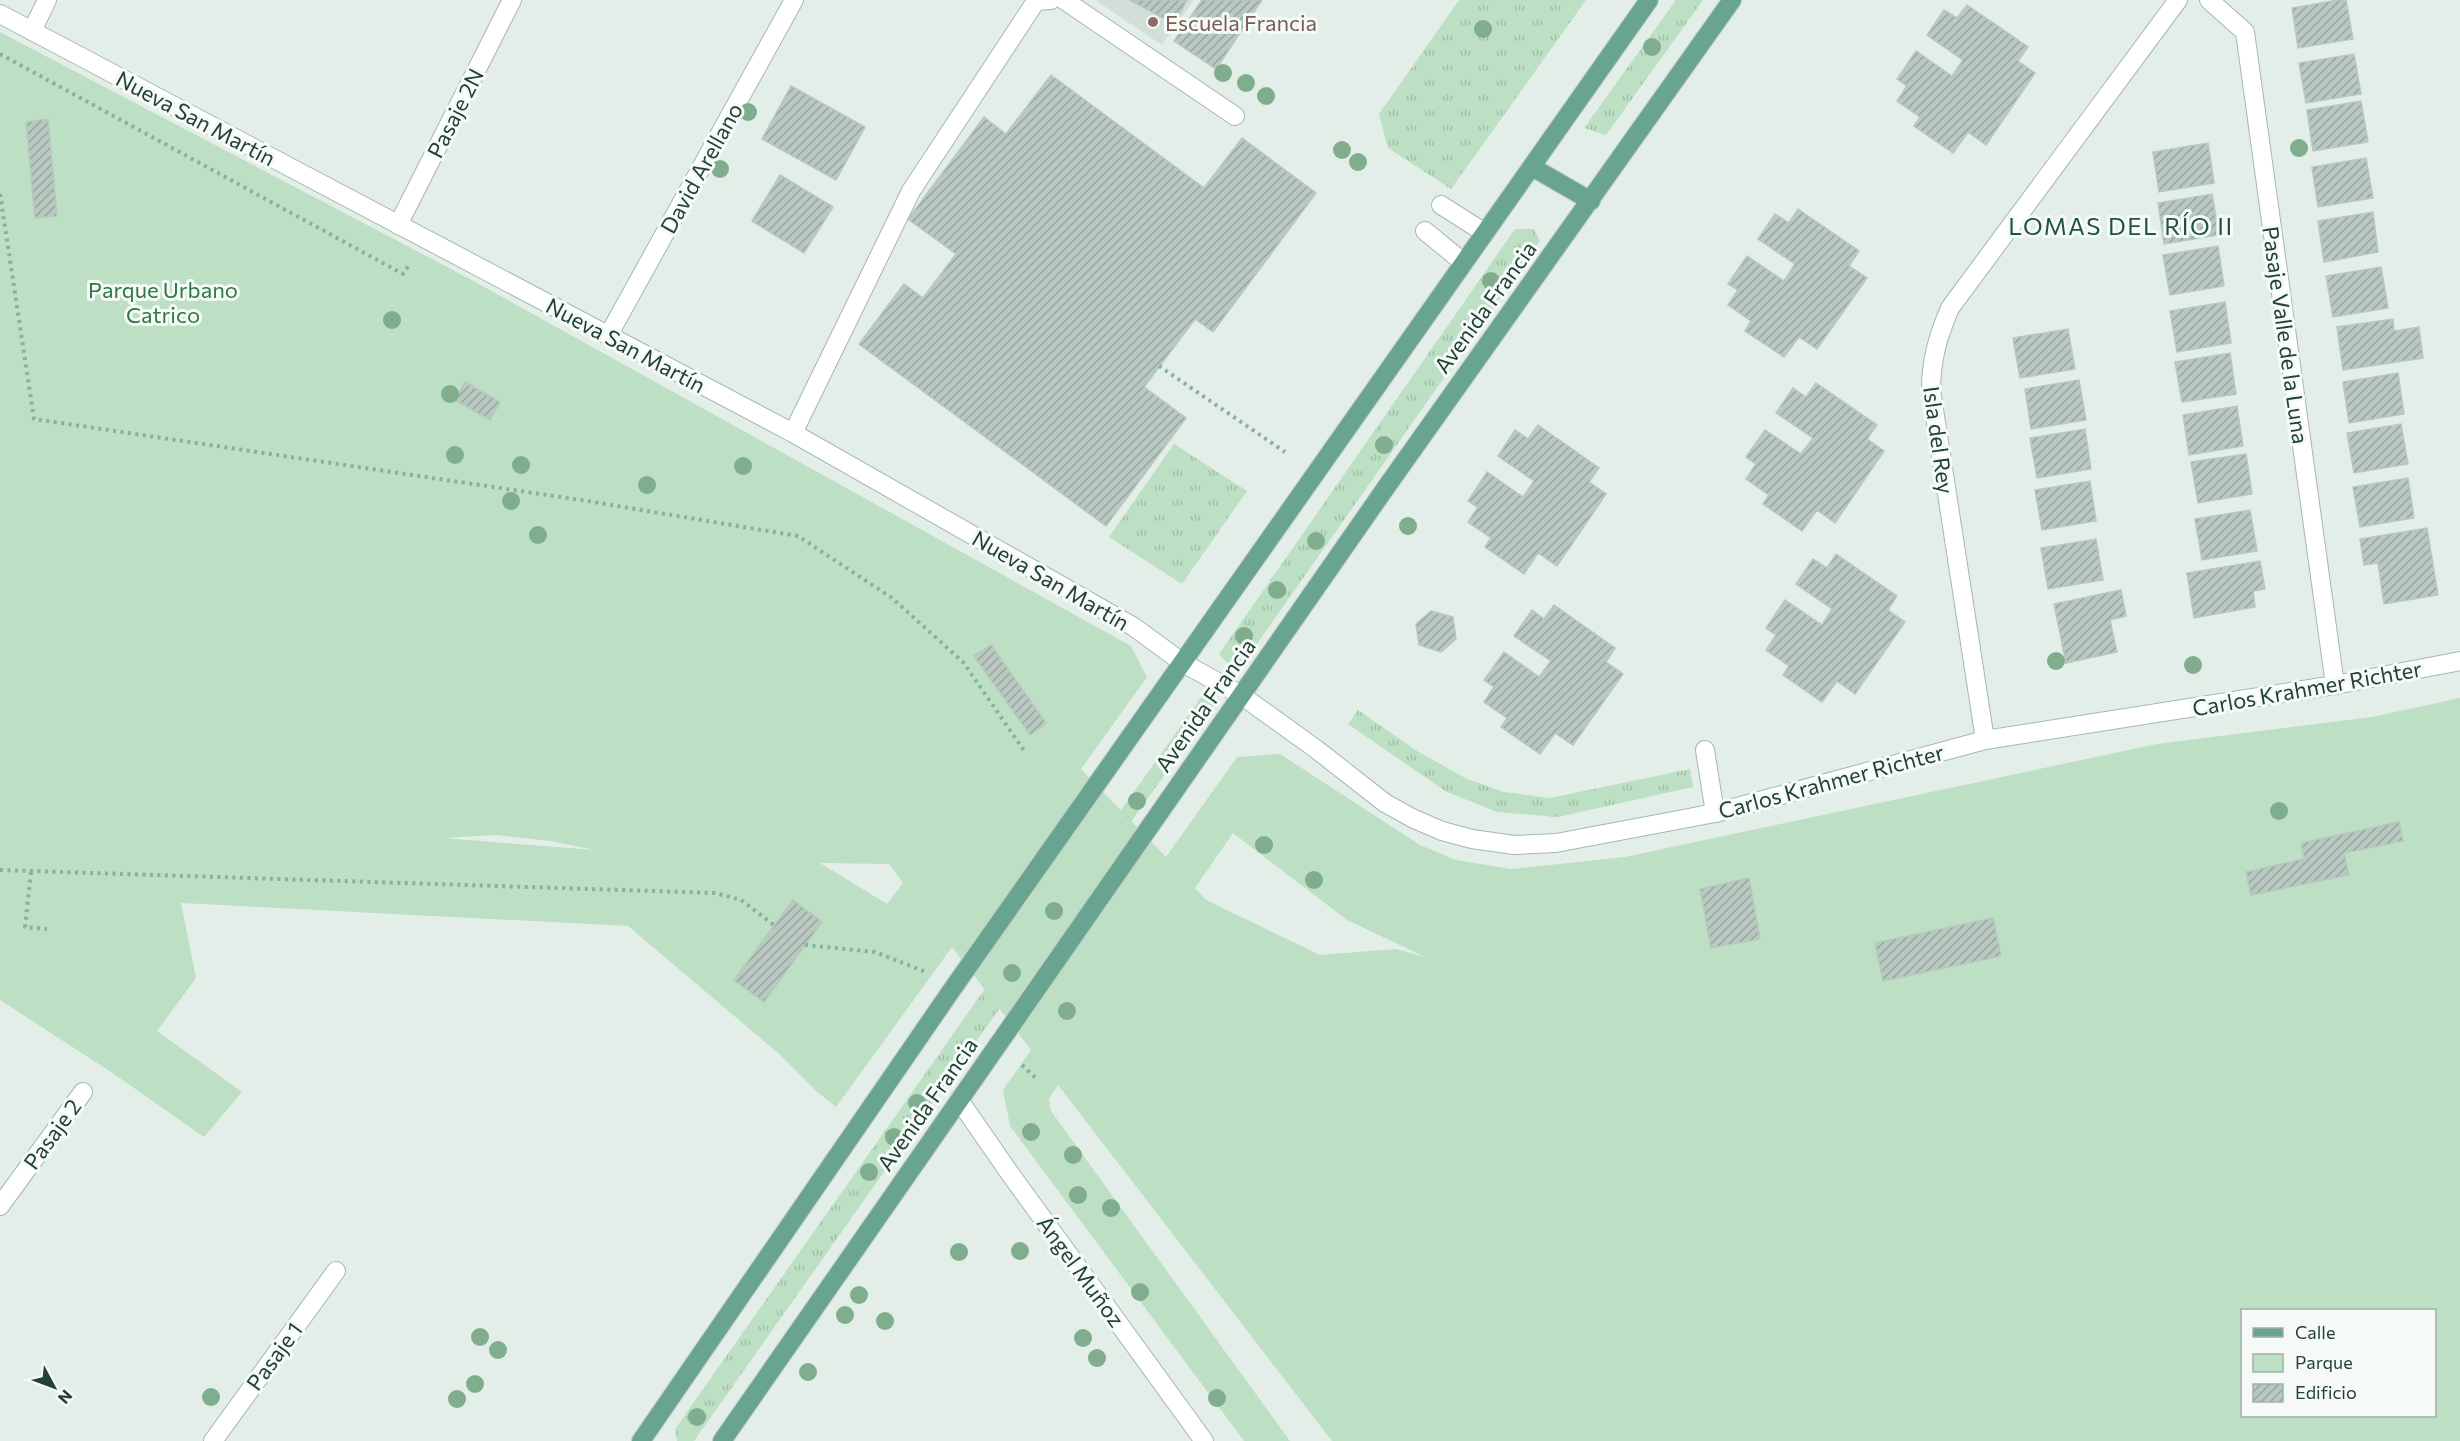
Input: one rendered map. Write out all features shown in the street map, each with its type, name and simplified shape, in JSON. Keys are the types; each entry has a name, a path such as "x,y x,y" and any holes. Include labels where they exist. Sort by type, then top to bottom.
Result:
{"main road":[{"name":"Avenida Francia","path":"641,1441 951,991 1649,0"},
{"name":"Avenida Francia","path":"722,1441 1387,486 1732,0"},
{"path":"1532,167 1591,201"}],"street":[{"path":"32,31 47,0"},
{"name":"Pasaje 2N","path":"398,225 512,0"},
{"name":"David Arellano","path":"608,336 794,0"},
{"path":"793,433 911,191 1036,1 1051,0"},
{"path":"1064,0 1235,116"},
{"name":"Isla del Rey","path":"1985,740 1933,413 1931,367 1937,337 1950,308 2178,0"},
{"name":"Pasaje Valle de la Luna","path":"2209,0 2245,32 2335,685"},
{"name":"Nueva San Martín","path":"0,14 793,433 1134,627 1183,663 1241,695"},
{"path":"1442,205 1485,234"},
{"path":"1425,231 1464,263"},
{"name":"Carlos Krahmer Richter","path":"1241,695 1316,749 1384,803 1442,831 1472,839 1514,845 1556,843 1715,813 1985,740 2335,685 2460,661"},
{"path":"1705,750 1715,813"},
{"name":"Pasaje 2","path":"0,1206 82,1092"},
{"name":"Ángel Muñoz","path":"959,1100 1203,1441"},
{"name":"Pasaje 1","path":"213,1441 336,1271"}],"path":[{"path":"0,54 404,274 427,240"},
{"path":"0,194 34,419 581,500 798,536 892,598 963,662 1025,752"},
{"path":"1160,366 1285,452"},
{"path":"0,870 715,893 741,900 774,925"},
{"path":"30,872 25,927 46,928"}],"shaded area":[{"name":"Escuela Francia","path":"1095,0 1194,0 1162,45"}],"green space":[{"path":"1459,0 1586,0 1451,189 1388,148 1379,114"},
{"path":"1676,0 1703,0 1606,135 1584,128"},
{"name":"Parque Urbano Catrico","path":"0,32 468,278 1131,646 1147,677 1081,769 1166,857 1237,757 1280,754 1420,845 1456,860 1511,869 1625,857 2157,744 2372,717 2460,698 2460,1441 1332,1441 1058,1085 1049,1099 1051,1111 1290,1441 1244,1441 1010,1126 1003,1090 1031,1050 952,947 836,1107 816,1091 778,1053 628,926 181,903 196,978 157,1031 242,1092 204,1137 114,1074 0,1000","holes":["1233,833 1347,920 1425,957 1396,949 1320,955 1206,900 1195,888","497,835 550,841 595,850 442,838","820,863 889,864 903,883 887,904"]},
{"path":"1515,229 1534,229 1540,241 1240,668 1228,664 1219,654"},
{"path":"1174,444 1247,491 1182,584 1109,537"},
{"path":"1205,692 1218,699 694,1441 677,1441 675,1429 1070,868 1104,834"},
{"path":"1358,710 1417,751 1467,779 1504,792 1550,798 1690,769 1693,787 1558,817 1497,812 1445,791 1348,724"}],"building":[{"path":"1130,0 1187,0 1174,24"},
{"path":"1202,0 1262,0 1216,69 1174,41"},
{"path":"2346,0 2353,39 2298,48 2292,8"},
{"path":"1967,5 2028,47 2018,61 2035,73 1986,145 1968,132 1953,153 1914,126 1920,117 1897,101 1907,86 1897,79 1916,51 1952,76 1963,60 1927,35 1944,10 1957,18"},
{"path":"2354,54 2361,94 2306,103 2299,63"},
{"path":"1051,75 1204,188 1242,138 1316,193 1213,332 1195,319 1144,387 1186,418 1106,526 859,344 904,284 923,298 956,254 908,219 984,117 1006,134"},
{"path":"791,86 865,127 836,180 762,139"},
{"path":"2361,101 2368,142 2313,151 2307,110"},
{"path":"48,119 57,216 35,218 26,122"},
{"path":"2208,143 2214,183 2159,192 2153,152"},
{"path":"2366,158 2373,198 2318,207 2312,167"},
{"path":"780,175 833,207 804,253 752,221"},
{"path":"2212,194 2219,235 2164,244 2158,203"},
{"path":"1798,209 1859,251 1849,266 1867,278 1817,349 1799,337 1784,357 1745,331 1751,321 1728,305 1738,290 1728,284 1747,256 1784,281 1795,264 1758,239 1775,214 1789,223"},
{"path":"2373,212 2378,252 2324,262 2318,221"},
{"path":"2218,246 2224,286 2170,295 2163,255"},
{"path":"2381,267 2388,308 2333,317 2326,276"},
{"path":"2225,302 2231,343 2177,352 2170,311"},
{"path":"2393,319 2394,331 2419,327 2423,358 2343,370 2337,327"},
{"path":"2068,329 2075,369 2020,378 2013,338"},
{"path":"2230,353 2236,394 2182,402 2175,362"},
{"path":"2398,373 2404,414 2349,423 2343,382"},
{"path":"2079,380 2086,420 2031,429 2025,389"},
{"path":"465,382 500,402 490,420 455,400"},
{"path":"1816,383 1877,425 1867,439 1884,451 1835,523 1817,510 1802,531 1763,504 1769,495 1746,479 1756,464 1746,457 1765,430 1801,454 1813,438 1776,413 1793,388 1806,397"},
{"path":"2237,406 2243,446 2189,455 2183,415"},
{"path":"2401,424 2408,464 2354,473 2347,433"},
{"path":"1538,425 1599,468 1589,482 1606,494 1557,566 1538,553 1524,574 1485,547 1491,538 1468,522 1478,507 1468,501 1487,472 1523,497 1534,481 1498,456 1515,430 1528,439"},
{"path":"2085,429 2091,469 2037,478 2030,438"},
{"path":"2246,454 2252,494 2198,503 2191,462"},
{"path":"2408,478 2414,518 2360,527 2353,487"},
{"path":"2090,481 2096,521 2042,530 2035,490"},
{"path":"2250,510 2257,551 2202,560 2195,519"},
{"path":"2427,528 2438,595 2384,604 2378,563 2364,565 2360,539"},
{"path":"2096,539 2103,580 2048,589 2041,548"},
{"path":"1836,554 1897,596 1888,610 1905,622 1855,694 1837,681 1822,702 1783,675 1789,666 1766,650 1776,635 1766,628 1785,600 1822,625 1832,609 1796,584 1813,559 1827,568"},
{"path":"2260,561 2265,589 2253,591 2255,607 2194,618 2187,573"},
{"path":"2121,590 2126,616 2110,620 2117,652 2066,663 2054,604"},
{"path":"1554,605 1615,648 1606,662 1623,674 1573,745 1555,733 1540,754 1501,727 1507,718 1484,702 1494,687 1484,680 1504,652 1539,677 1551,661 1514,636 1532,610 1544,619"},
{"path":"1431,611 1453,617 1456,639 1441,652 1419,645 1416,624"},
{"path":"991,645 1046,723 1030,735 974,656"},
{"path":"2399,822 2403,841 2344,853 2349,875 2251,895 2246,872 2304,859 2301,843"},
{"path":"1749,878 1760,939 1711,948 1700,889"},
{"path":"793,900 822,922 764,1002 734,980"},
{"path":"1993,918 2001,956 1883,981 1875,943"}],"place":[{"name":"Escuela Francia","path":"1153,22"}],"district":[{"name":"LOMAS DEL RÍO II","path":"2121,225"}]}
